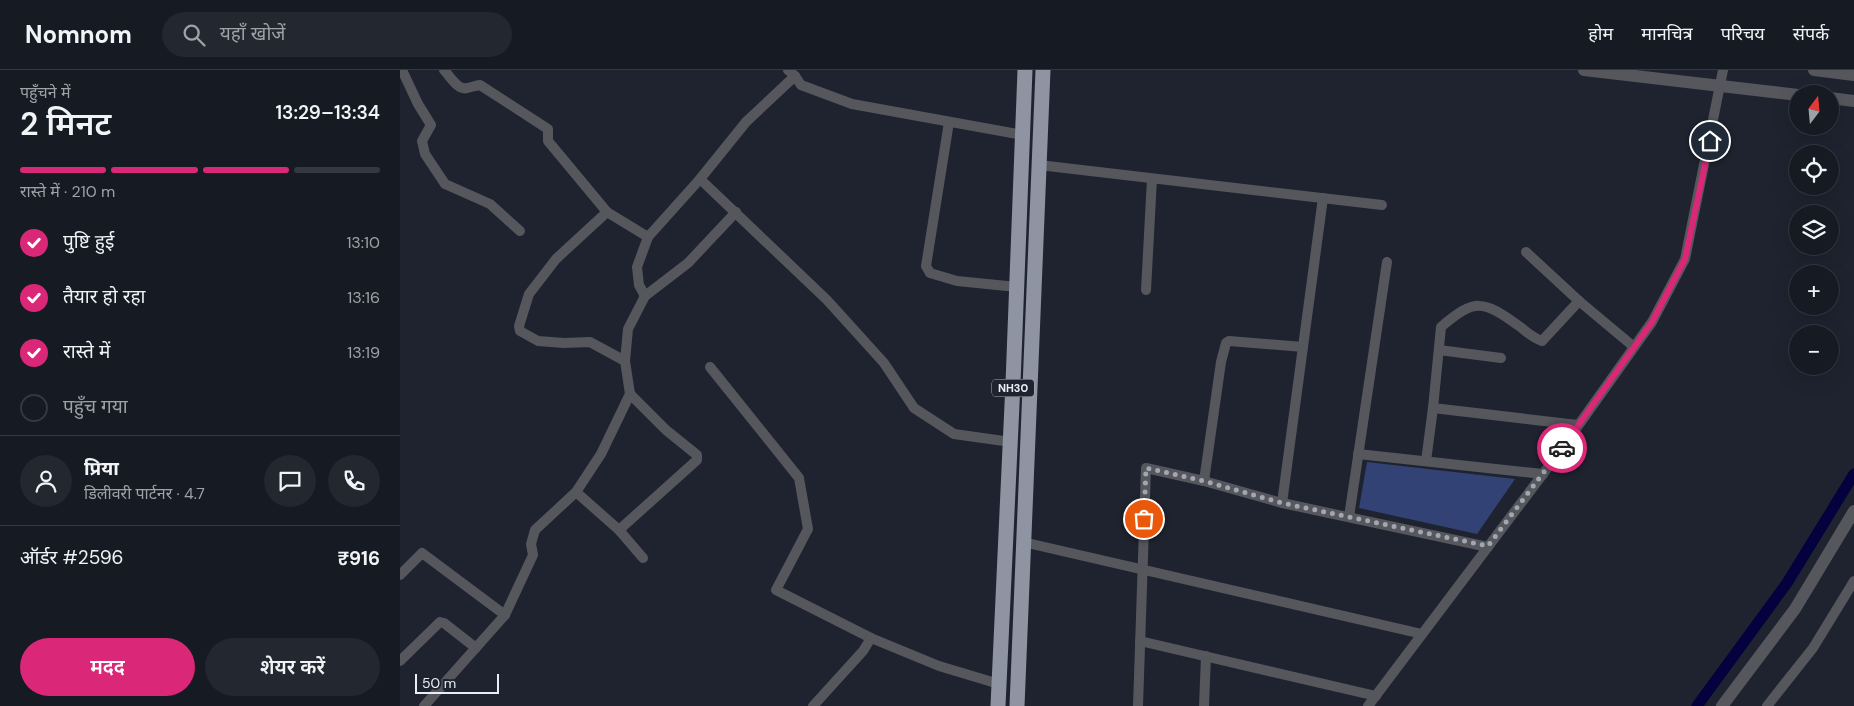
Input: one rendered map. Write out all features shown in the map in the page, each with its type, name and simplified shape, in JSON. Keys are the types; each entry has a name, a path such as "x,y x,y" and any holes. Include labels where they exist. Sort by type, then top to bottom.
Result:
{"highway":[{"name":"NH30","path":"998,706 1011,442 1025,70"},
{"name":"NH30","path":"1017,706 1043,70"}],"street":[{"path":"402,70 431,126 422,141 425,154 446,184 490,204 520,231"},
{"path":"444,70 460,88 465,89 480,85 548,129 548,141 607,212 648,237"},
{"path":"1584,70 1789,94"},
{"path":"1368,706 1543,474 1652,322 1685,259 1724,70"},
{"path":"1814,70 1854,75"},
{"path":"645,296 638,285 637,267 648,237 700,179 746,122 791,73 801,85 852,104 1023,135"},
{"path":"1839,99 1854,101"},
{"path":"949,122 926,266 930,273 957,281 1017,287"},
{"path":"1039,165 1382,205"},
{"path":"700,179 827,300 884,363 914,408 954,434 1011,442"},
{"path":"1146,290 1152,179"},
{"path":"1282,503 1323,198"},
{"path":"607,212 556,259 529,294 519,326 520,331 538,341 590,342 625,360"},
{"path":"424,706 506,615 533,555 531,544 535,530 576,492 601,454 630,394 625,360 628,329 645,296 688,263 736,212"},
{"path":"1526,252 1579,301 1634,346"},
{"path":"1349,517 1387,262"},
{"path":"1426,461 1441,327 1472,305 1481,305 1492,308 1504,315 1536,339 1542,341 1579,301"},
{"path":"1204,481 1226,342 1229,340 1303,347"},
{"path":"1439,350 1500,358"},
{"path":"710,367 799,478 808,529 776,590 872,638 939,666 999,684"},
{"path":"619,530 697,460 697,455 666,430 630,394"},
{"path":"1433,408 1578,425"},
{"path":"1358,454 1543,474"},
{"path":"1138,706 1146,468 1204,481 1282,503 1488,546"},
{"path":"576,492 619,530 643,558"},
{"path":"1722,706 1795,609 1854,511"},
{"path":"1023,542 1422,634"},
{"path":"400,575 422,553 506,615"},
{"path":"1767,706 1813,648 1854,581"},
{"path":"400,661 440,622 444,623 476,648"},
{"path":"813,706 863,651 872,638"},
{"path":"1140,641 1376,696"},
{"path":"1204,706 1206,656"}],"shaded area":[{"path":"1367,462 1515,479 1477,534 1359,508"}],"waterway":[{"path":"1697,706 1787,583 1854,474"}],"way so far":[{"path":"1144,519 1146,468 1204,481 1282,503 1488,546 1562,448"}],"route":[{"path":"1562,448 1652,322 1685,259 1710,141"}]}
